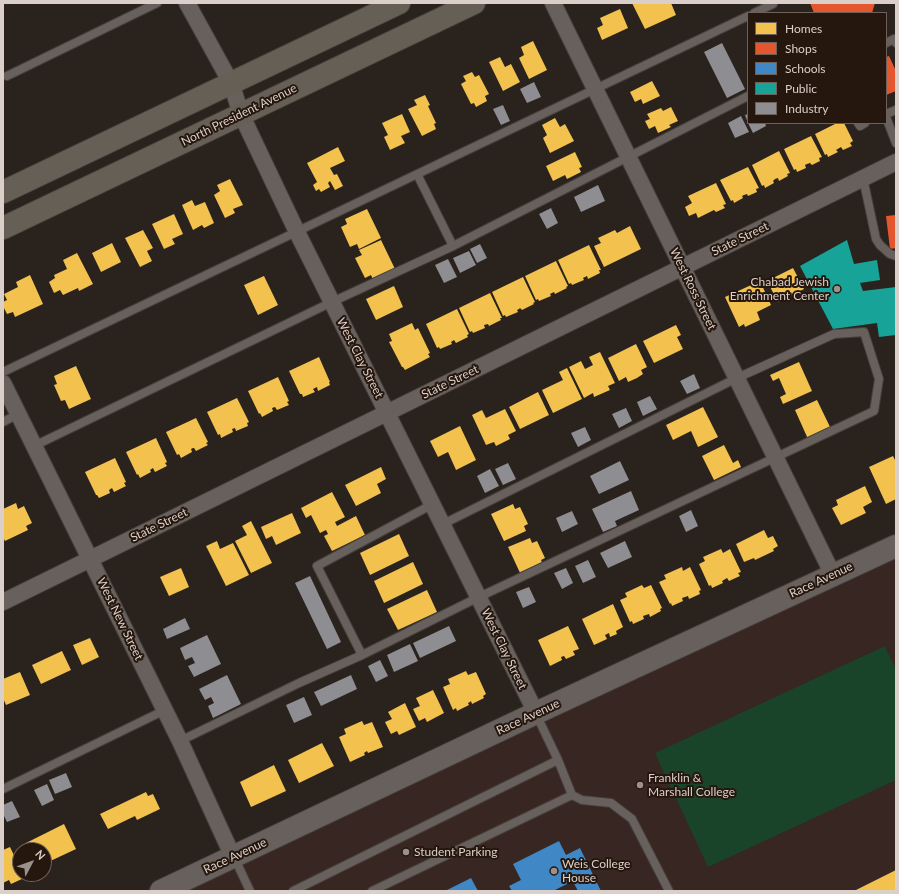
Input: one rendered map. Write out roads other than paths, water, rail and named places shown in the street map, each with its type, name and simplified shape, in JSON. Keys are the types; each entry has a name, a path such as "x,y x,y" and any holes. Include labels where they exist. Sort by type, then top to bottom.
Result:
{"main road":[{"path":"3,192 399,3"},
{"name":"North President Avenue","path":"3,228 474,3"},
{"name":"Race Avenue","path":"161,891 536,713 896,546"}],"street":[{"name":"West Clay Street","path":"187,3 231,83 241,114 297,232 388,412 536,713"},
{"name":"West Ross Street","path":"553,3 594,90 683,267 833,575"},
{"name":"State Street","path":"3,602 896,162"},
{"name":"West New Street","path":"3,383 165,710 233,857"}],"lane":[{"path":"7,76 157,3"},
{"path":"756,12 773,4"},
{"path":"3,372 747,16"},
{"path":"887,42 894,39 896,43"},
{"path":"34,446 332,302 453,246 747,97"},
{"path":"887,120 896,143"},
{"path":"417,174 453,246"},
{"path":"863,178 876,239 890,254 896,256"},
{"path":"180,741 299,683 362,655 479,597 874,411 879,379 864,332 834,334 737,378 443,524"},
{"path":"3,422 18,414"},
{"path":"362,655 317,566 433,504"},
{"path":"3,789 165,710"},
{"path":"536,713 558,760 572,795 582,800 611,803 632,819 669,891"},
{"path":"293,891 558,760"},
{"path":"372,891 572,795"},
{"path":"233,857 250,891"}],"place":[{"name":"Chabad Jewish Enrichment Center","path":"837,289"},
{"name":"Franklin & Marshall College","path":"640,785"},
{"name":"Student Parking","path":"406,852"},
{"name":"Weis College House","path":"554,871"}]}
